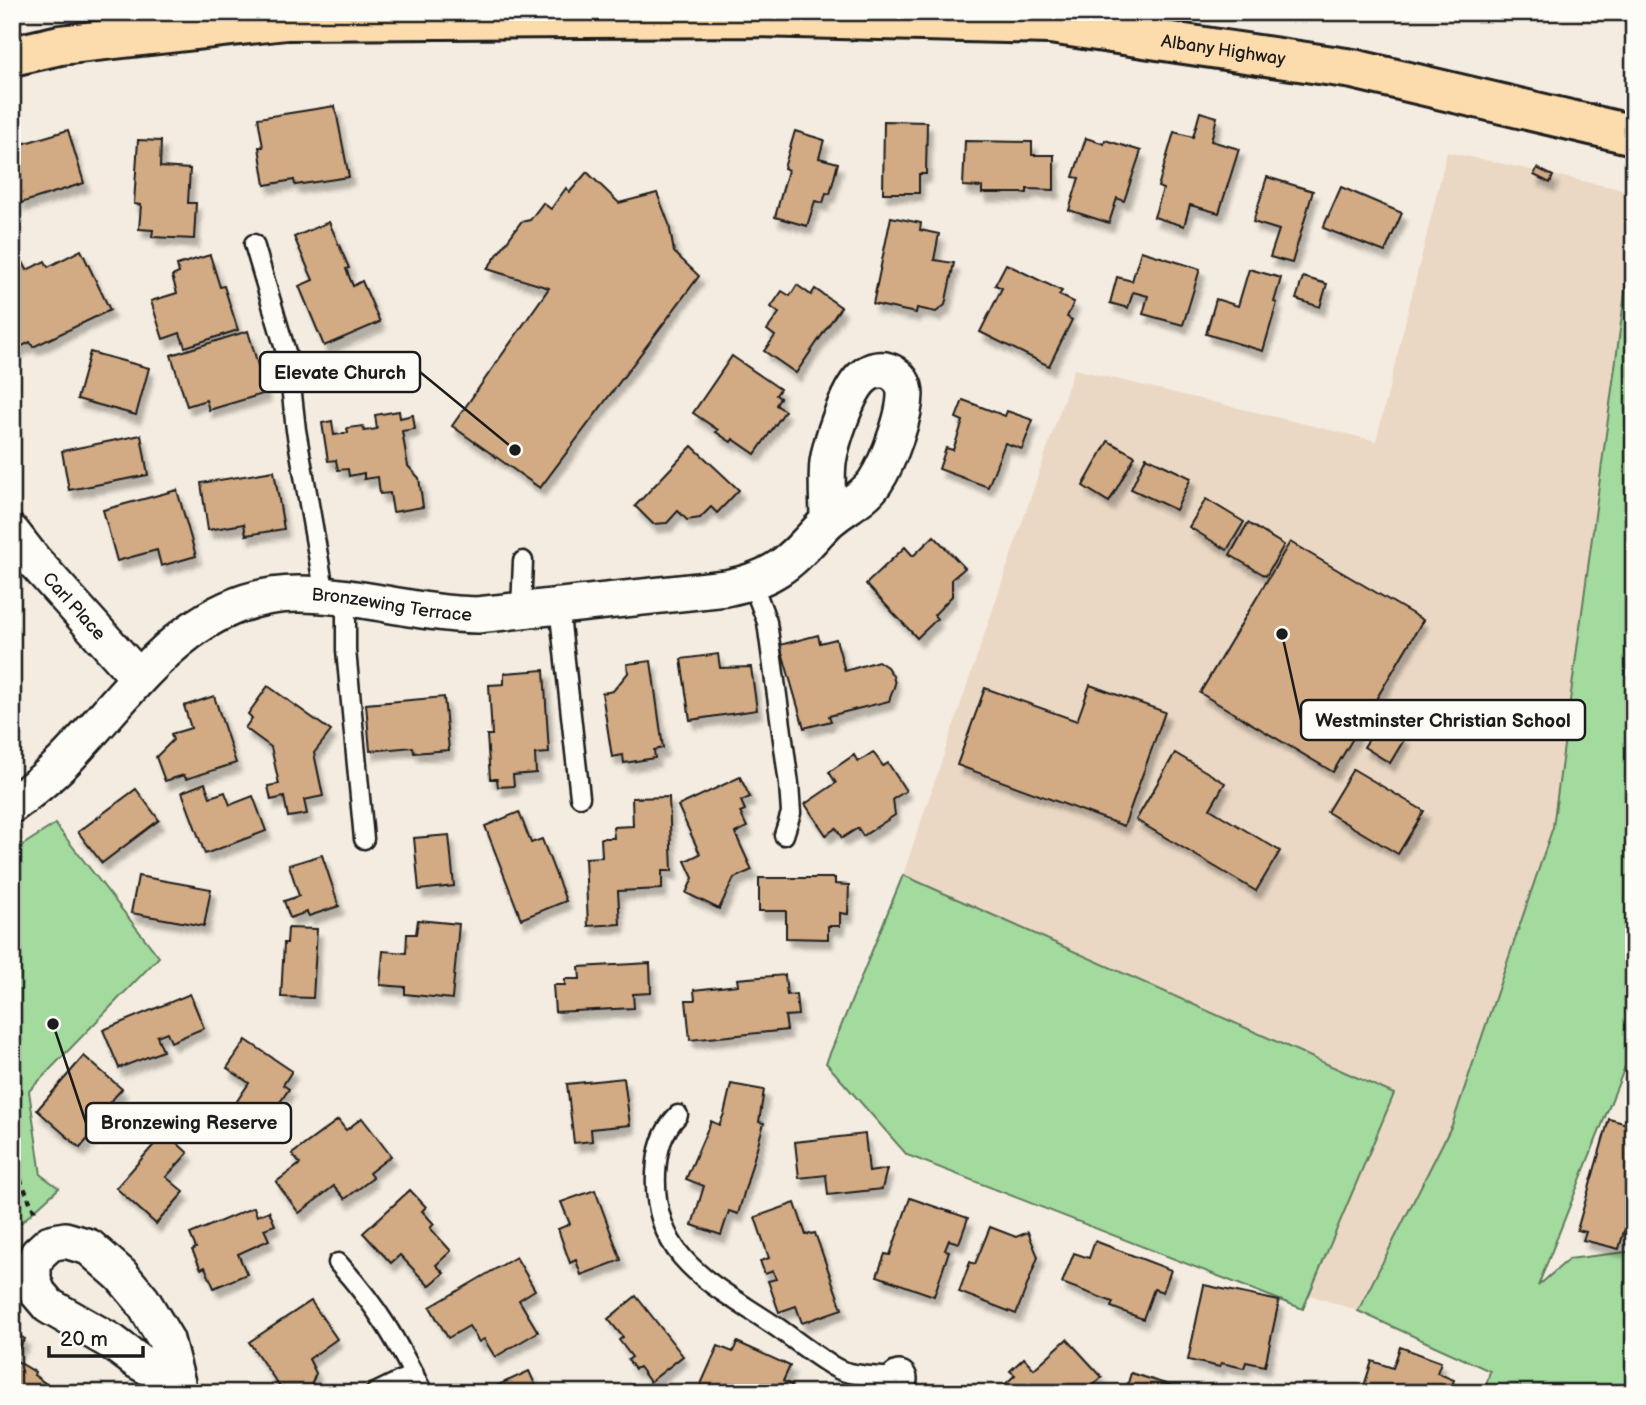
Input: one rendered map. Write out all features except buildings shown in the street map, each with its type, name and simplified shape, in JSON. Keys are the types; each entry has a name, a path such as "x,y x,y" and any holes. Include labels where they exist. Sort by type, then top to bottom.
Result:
{"main road":[{"name":"Albany Highway","path":"12,57 60,45 286,20 752,17 1050,24 1353,69 1634,135"}],"street":[{"name":"Bronzewing Terrace","path":"12,805 39,785 68,757 160,655 217,613 252,600 296,594 335,597 443,615 477,615 726,588 752,582 777,569 808,543 828,521"},
{"name":"Carl Place","path":"12,533 138,677"}],"lane":[{"path":"254,244 288,359 296,430 346,650 364,839"},
{"path":"520,610 523,561"},
{"path":"752,582 767,622 789,784 791,813 784,835"},
{"path":"559,606 580,797"},
{"path":"678,1115 663,1135 656,1178 659,1217 676,1252 702,1277 840,1370 895,1386"},
{"path":"338,1263 362,1289 383,1318 424,1393"},
{"path":"375,1393 414,1374"}],"path":[{"path":"12,1161 39,1222"}],"shaded area":[{"path":"1447,152 1634,192 1634,226 1553,827 1452,1125 1358,1311 1310,1295 1394,1094 903,875 1074,369 1376,441"}],"green space":[{"path":"1634,226 1634,1044 1538,1286 1569,1259 1634,1251 1634,1393 1484,1393 1490,1371 1358,1311 1452,1125 1553,827"},
{"path":"55,824 159,957 29,1091 41,1175 59,1188 12,1231 12,852"},
{"path":"903,875 1394,1094 1303,1309 907,1155 826,1063"}],"place":[{"name":"Elevate Church","path":"515,450"},
{"name":"Westminster Christian School","path":"1282,634"},
{"name":"Bronzewing Reserve","path":"53,1024"}]}
